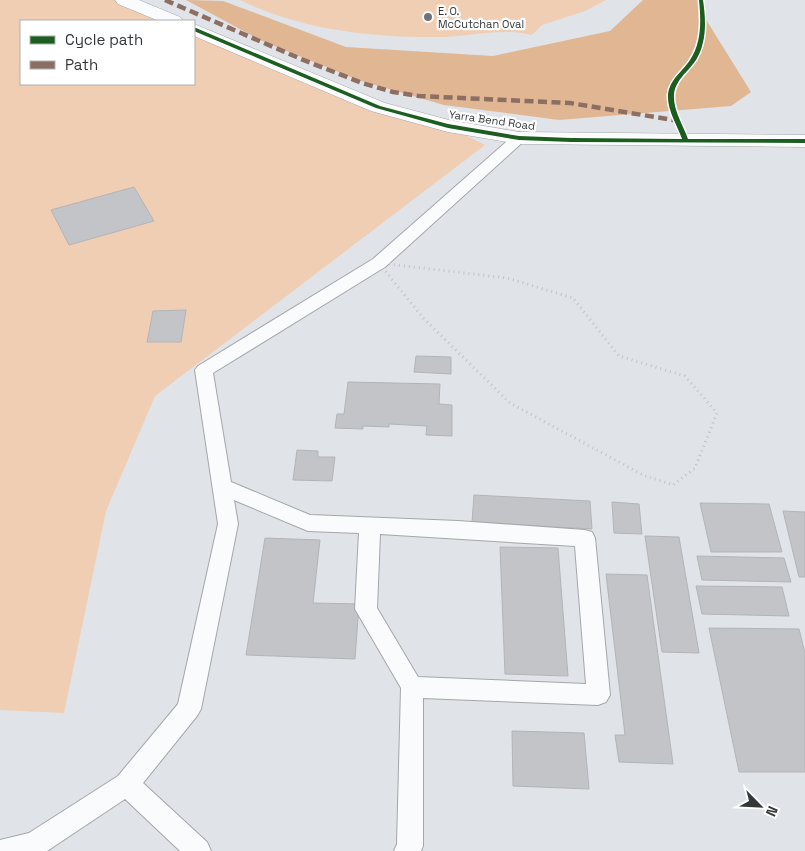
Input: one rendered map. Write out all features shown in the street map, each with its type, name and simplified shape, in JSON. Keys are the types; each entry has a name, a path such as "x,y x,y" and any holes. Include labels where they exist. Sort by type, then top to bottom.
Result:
{"street":[{"path":"124,0 172,20"},
{"name":"Yarra Bend Road","path":"195,29 378,107 448,126 519,138 805,142"}],"lane":[{"path":"3,851 34,845 127,784 190,709 228,524 204,370 379,263 519,138"},
{"path":"222,486 308,523 458,529 585,538 598,694 412,687"},
{"path":"370,525 366,609 412,687 410,846 407,851"},
{"path":"127,784 198,851"}],"path":[{"path":"379,263 507,278 573,298 619,356 685,376 717,413 695,468 673,484 643,475 510,403 423,318 379,263"}],"shaded area":[{"path":"0,0 124,0 172,20 20,20 20,85 195,85 195,29 377,107 448,126 485,145 155,396 106,511 64,713 0,710"},
{"path":"186,0 223,1 346,47 493,56 610,31 643,0 698,0 700,10 751,92 731,106 559,120 444,105 358,80 260,40"},
{"name":"E. O. McCutchan Oval","path":"240,0 606,0 585,11 542,25 532,35 497,32 450,37 413,37 336,30 311,25 263,10"}],"building":[{"path":"134,187 154,221 69,245 51,210"},
{"path":"186,310 181,342 147,342 153,311"},
{"path":"416,356 451,357 451,374 414,372"},
{"path":"348,382 440,384 439,404 452,405 452,436 426,435 427,426 389,424 389,427 363,426 363,429 335,428 337,414 344,414"},
{"path":"297,450 318,451 318,457 335,457 332,481 293,480"},
{"path":"474,495 590,501 592,529 472,522"},
{"path":"612,502 639,504 642,534 614,533"},
{"path":"700,503 769,504 782,552 711,552"},
{"path":"783,511 805,512 805,577 799,577"},
{"path":"645,536 679,537 699,653 662,652"},
{"path":"265,538 320,540 313,603 359,604 355,659 246,655"},
{"path":"500,547 558,548 568,676 505,674"},
{"path":"697,556 784,558 791,582 702,580"},
{"path":"606,574 647,575 673,764 619,762 615,735 625,735"},
{"path":"696,586 782,587 789,616 702,614"},
{"path":"709,628 799,629 805,653 805,772 739,772"},
{"path":"512,731 584,733 589,789 513,786"}],"marked path":[{"path":"165,0 301,59 362,83 393,92 419,96 570,103 679,121"}],"cycle path":[{"path":"686,141 672,105 671,93 677,80 697,53 703,23 701,0"},
{"path":"195,29 378,107 448,126 519,138 805,141"}],"place":[{"name":"E. O. McCutchan Oval","path":"428,17"}]}
